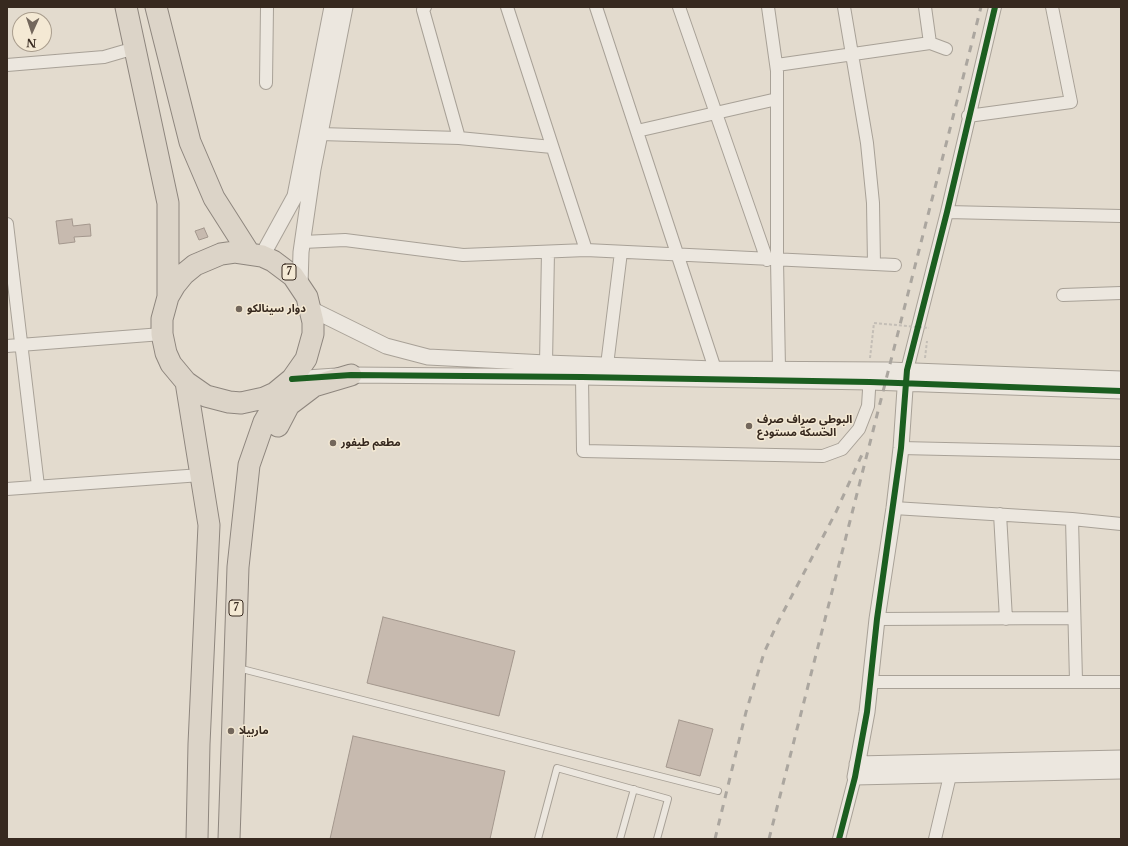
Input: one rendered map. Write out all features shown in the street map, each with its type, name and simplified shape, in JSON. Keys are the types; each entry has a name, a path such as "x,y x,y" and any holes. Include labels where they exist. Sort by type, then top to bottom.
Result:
{"highway":[{"name":"7","path":"126,7 168,203 168,297 162,319 162,334 166,352 171,364 186,382 206,396 234,402 252,401 264,398 289,383"},
{"path":"156,7 190,142 214,198 256,254"},
{"name":"7","path":"168,297 179,279 195,265 221,254 256,254 284,267 300,285 311,309 313,328 311,347 306,359 264,422 250,465 238,567 233,667 229,839"},
{"path":"238,567 259,461 289,405 314,386 351,376"},
{"path":"186,382 208,525 199,744 197,839"}],"street":[{"path":"266,83 267,7"},
{"path":"256,254 295,196 332,7"},
{"path":"300,285 303,242 320,134 345,7"},
{"path":"425,7 423,10 459,138"},
{"path":"507,7 586,250"},
{"path":"596,7 715,369"},
{"path":"679,7 715,113 772,260"},
{"path":"768,7 776,65 777,99 772,260 779,368"},
{"path":"844,7 867,143 873,203 874,264"},
{"path":"925,7 930,43"},
{"path":"839,839 856,771 871,682 877,619 894,508 901,448 906,377 947,212 968,116 995,7"},
{"path":"968,116 1071,102 1052,7"},
{"path":"776,65 930,43 946,49"},
{"path":"7,65 104,58 135,48"},
{"path":"637,131 777,99"},
{"path":"320,134 459,138 552,147"},
{"path":"947,212 1121,216"},
{"path":"7,224 38,486"},
{"path":"303,242 345,240 463,255 586,250 895,265"},
{"path":"546,364 548,252"},
{"path":"607,365 620,252"},
{"path":"1063,295 1121,293"},
{"path":"311,309 386,346 428,357 546,364 715,369 779,368 870,376"},
{"path":"7,346 162,334"},
{"path":"289,383 351,376 870,376 1121,379"},
{"path":"582,377 583,451 823,456 842,449 859,428 868,406 870,376"},
{"path":"906,377 1121,391"},
{"path":"901,448 1121,453"},
{"path":"7,489 201,475"},
{"path":"894,508 1072,519 1121,524"},
{"path":"1000,514 1006,618"},
{"path":"1072,519 1076,681"},
{"path":"877,619 1074,618"},
{"path":"871,682 1121,682"},
{"path":"856,771 952,768 1121,758"},
{"path":"952,768 1121,771"},
{"path":"935,839 952,768"}],"lane":[{"path":"233,667 718,791"},
{"path":"538,839 557,768 668,799 657,839"},
{"path":"620,839 634,789"}],"path":[{"path":"870,353 874,323 929,328"}],"building":[{"path":"72,219 73,226 90,224 91,236 74,237 75,242 59,244 56,221"},
{"path":"204,228 208,237 199,240 195,231"},
{"path":"383,617 515,651 499,716 367,683"},
{"path":"679,720 713,729 700,776 666,767"},
{"path":"353,736 505,771 490,839 330,839"}],"railway":[{"path":"769,839 981,7"},
{"path":"715,839 746,712 764,653 778,622 836,512 864,450"}],"cycle path":[{"path":"839,839 855,777 867,712 877,619 901,448 907,370 947,212 995,7"},
{"path":"292,379 351,375 582,377 870,382 1121,391"}],"place":[{"name":"دوار سينالكو","path":"239,309"},
{"name":"البوطي صراف صرف الحسكة مستودع","path":"749,426"},
{"name":"مطعم طيفور","path":"333,443"},
{"name":"ماربيلا","path":"231,731"}]}
